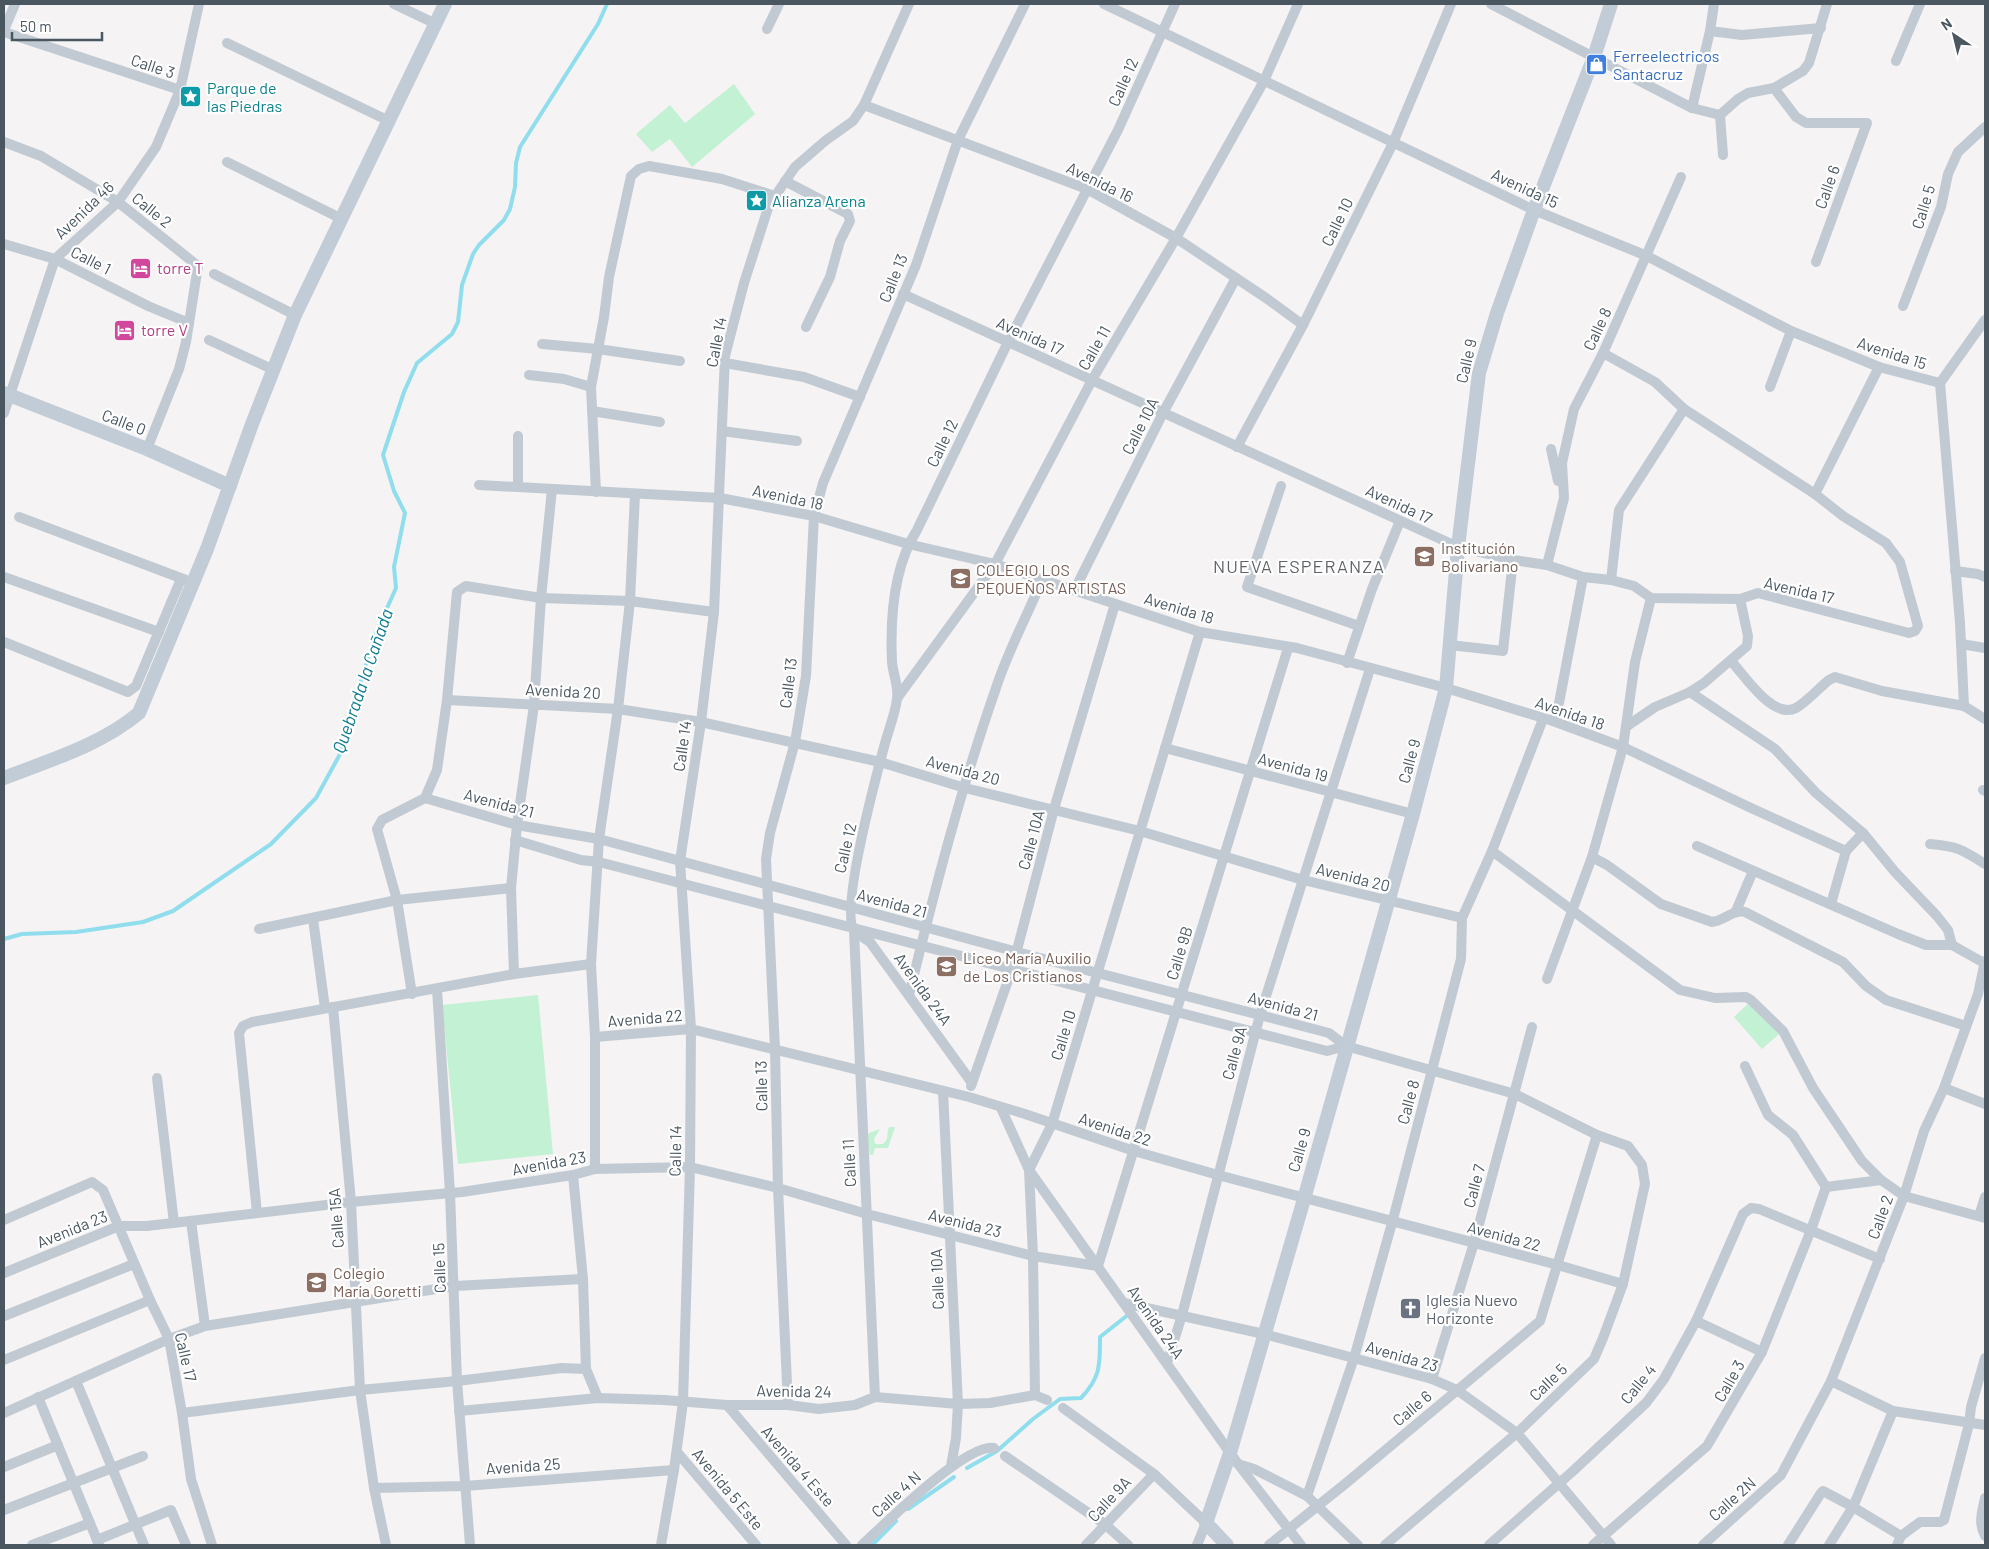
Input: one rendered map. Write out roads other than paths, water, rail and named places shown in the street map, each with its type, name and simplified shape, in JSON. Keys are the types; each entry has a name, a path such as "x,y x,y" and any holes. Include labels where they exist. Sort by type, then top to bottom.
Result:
{"street":[{"path":"4,31 15,4"},
{"name":"Avenida 46","path":"4,414 7,395 55,259 118,202 156,147 180,90 199,4"},
{"path":"394,4 436,24"},
{"path":"4,778 76,749 122,727 139,713 187,581 230,486 294,315 342,220 445,4"},
{"path":"767,29 779,4"},
{"name":"Calle 14","path":"662,1543 683,1402 690,1166 691,1028 680,861 701,722 714,612 725,356 744,283 768,205 795,167 825,141 853,121 864,105 909,4"},
{"name":"Calle 13","path":"788,1405 766,859 770,833 795,742 806,676 814,516 823,483 916,265 958,140 1025,4"},
{"name":"Avenida 15","path":"1104,4 1534,210 1647,256 1792,331 1879,367 1940,383"},
{"name":"Calle 12","path":"853,929 850,907 852,882 880,762 898,697 892,662 894,592 908,544 917,530 1008,342 1118,130 1175,4"},
{"name":"Calle 11","path":"898,697 995,564 1092,380 1176,238 1264,81 1298,4"},
{"name":"Calle 10","path":"1237,446 1303,325 1393,143 1451,4"},
{"path":"1491,4 1692,108 1720,115"},
{"name":"Calle 9","path":"1197,1545 1234,1458 1264,1334 1413,814 1446,688 1458,547 1479,373 1497,313 1534,210 1594,57 1612,4"},
{"path":"1692,108 1710,31 1714,4"},
{"path":"1720,115 1738,98 1748,93 1774,88 1803,71 1809,64 1827,4"},
{"path":"1896,61 1920,4"},
{"path":"1710,31 1742,36 1821,28"},
{"name":"Calle 3","path":"4,31 180,90"},
{"path":"227,43 389,121"},
{"name":"Calle 6","path":"1774,88 1796,117 1806,123 1867,123 1816,262"},
{"name":"Avenida 16","path":"864,105 1087,189 1176,238 1303,325"},
{"path":"1720,115 1723,155"},
{"name":"Calle 5","path":"1903,306 1941,207 1948,174 1958,152 1985,126"},
{"name":"Calle 2","path":"4,142 41,156 118,202 198,266 189,323"},
{"path":"227,162 342,220"},
{"path":"596,492 591,387 609,276 631,176 639,169 649,166 722,179 775,196"},
{"name":"Calle 8","path":"1547,565 1564,498 1562,463 1574,408 1603,353 1681,177"},
{"path":"785,181 848,214 850,217 850,222 840,241 830,277 806,327"},
{"name":"Calle 1","path":"4,244 55,259 148,306 189,323"},
{"path":"214,274 294,315"},
{"name":"Calle 10A","path":"1075,589 1163,413 1236,278"},
{"name":"Avenida 17","path":"903,294 1458,547 1512,560 1547,565 1583,577 1611,580 1634,586 1651,598 1740,599 1758,594 1909,633 1915,630 1918,626 1900,562 1886,543 1843,516 1816,494"},
{"path":"1964,706 1961,644 1940,383 1985,320"},
{"path":"147,449 179,369 189,323"},
{"path":"1770,387 1792,331"},
{"path":"209,340 274,370"},
{"path":"542,344 598,349 680,361"},
{"path":"1603,353 1655,382 1684,409 1816,494 1879,367"},
{"path":"725,363 804,378 860,396"},
{"path":"528,375 564,378 591,387"},
{"name":"Calle 0","path":"7,395 147,449 230,486"},
{"path":"1611,580 1619,510 1684,409"},
{"path":"592,411 660,422"},
{"path":"722,431 797,442"},
{"path":"518,436 518,488"},
{"path":"1551,449 1559,486 1564,498"},
{"name":"Avenida 18","path":"479,486 720,498 814,516 908,544 995,564 1200,632 1288,648 1347,662 1446,688 1548,720 1623,747 1751,808 1846,850"},
{"path":"1281,486 1247,587 1359,626"},
{"path":"514,974 511,888 516,825 534,705 541,598 552,489"},
{"path":"595,1170 595,1037 591,964 599,839 618,709 630,601 635,494"},
{"path":"19,517 187,581"},
{"path":"1347,662 1372,589 1400,521"},
{"path":"1450,644 1503,651 1512,560"},
{"path":"1955,571 1978,574 1985,577"},
{"path":"4,577 159,632"},
{"name":"Calle 8","path":"1307,1496 1354,1358 1392,1223 1461,959 1462,918 1548,720 1559,703 1583,577"},
{"path":"909,994 925,927 996,686 1042,580"},
{"path":"4,642 128,692 136,686 159,632 187,581"},
{"path":"412,994 397,900 378,825 382,820 425,798 437,770 447,700 457,592 466,586 541,598 630,601 714,612"},
{"path":"1547,979 1592,857 1623,747 1635,662 1651,598"},
{"path":"1627,726 1655,707 1690,692 1704,683 1747,646 1748,636 1740,599"},
{"name":"Calle 10A","path":"972,1083 1012,969 1054,810 1115,604"},
{"name":"Calle 10","path":"1035,1395 1033,1256 1029,1170 1052,1124 1200,632"},
{"path":"1961,644 1985,648"},
{"name":"Calle 9B","path":"1098,1266 1288,648"},
{"path":"1731,661 1772,706 1782,710 1796,708 1835,677 1882,691 1964,706 1985,719"},
{"name":"Calle 9A","path":"1167,1363 1182,1315 1255,1032 1370,669"},
{"path":"1690,692 1775,749 1816,792 1863,833 1895,872 1948,930 1952,945"},
{"name":"Avenida 20","path":"447,700 618,709 701,722 795,742 880,762 965,788 1140,830 1303,880 1462,918"},
{"name":"Avenida 19","path":"1165,748 1413,814"},
{"name":"Avenida 21","path":"425,798 516,825 599,839 1017,952 1329,1033 1346,1046 1515,1094 1597,1135 1628,1146 1642,1165 1645,1184"},
{"path":"1831,904 1846,850 1863,833"},
{"name":"Avenida 21","path":"515,840 581,860 599,862 767,905 853,929 1327,1051 1346,1046"},
{"path":"1930,844 1960,848 1985,864"},
{"path":"1697,846 1753,872 1926,945 1952,945 1985,962"},
{"path":"1492,851 1573,909 1680,990 1715,998 1746,997 1751,1000 1783,1031 1813,1088 1862,1161 1881,1180 1904,1196 1982,1217 1985,1196"},
{"path":"1592,857 1606,864 1661,904 1712,922 1718,922 1736,912 1745,912 1843,962 1866,986 1886,1000 1966,1026"},
{"path":"1736,912 1753,872"},
{"path":"259,929 397,900 511,888"},
{"name":"Calle 15A","path":"313,919 329,1007 351,1202 360,1390 374,1488 386,1545"},
{"name":"Calle 11","path":"853,929 875,1398"},
{"name":"Avenida 24A","path":"853,929 870,942 972,1083"},
{"name":"Calle 2","path":"1781,1476 1832,1381 1904,1196 1924,1131 1944,1088 1966,1026 1982,995 1985,962"},
{"path":"257,1213 239,1033 242,1026 252,1022 329,1007 412,994 514,974 591,964"},
{"name":"Calle 15","path":"437,989 455,1286 457,1381 470,1545"},
{"name":"Calle 7","path":"1432,1379 1474,1243 1532,1027"},
{"name":"Avenida 22","path":"595,1037 691,1028 969,1097 1134,1151 1218,1176 1558,1265 1622,1284"},
{"path":"1745,1066 1768,1115 1793,1135 1826,1187 1881,1180"},
{"path":"157,1078 174,1223"},
{"path":"969,1097 972,1083"},
{"path":"1944,1088 1985,1104"},
{"name":"Calle 10A","path":"943,1091 958,1404 956,1438 951,1466"},
{"name":"Avenida 24A","path":"1001,1108 1029,1170 1234,1458 1301,1545"},
{"name":"Calle 6","path":"1269,1545 1540,1321 1597,1135"},
{"name":"Avenida 23","path":"4,1273 119,1226 147,1226 351,1202 450,1193 595,1170 690,1166 778,1188 867,1214 1033,1256 1098,1266"},
{"path":"573,1175 583,1279 586,1370 598,1398"},
{"name":"Calle 17","path":"4,1220 92,1182 103,1190 169,1340 192,1479 212,1545"},
{"name":"Calle 5","path":"1385,1545 1517,1433 1594,1359 1622,1284 1645,1184"},
{"name":"Calle 3","path":"1593,1545 1707,1446 1762,1352 1811,1230 1826,1187"},
{"name":"Calle 4","path":"1488,1545 1573,1471 1646,1403 1664,1379 1696,1321 1743,1214 1751,1208 1759,1209 1811,1230"},
{"path":"192,1221 206,1326"},
{"path":"1811,1230 1880,1259"},
{"path":"4,1316 134,1264"},
{"path":"4,1413 169,1340 206,1326 455,1286 583,1279"},
{"path":"4,1360 150,1300"},
{"name":"Avenida 23","path":"1124,1303 1264,1334 1432,1379 1457,1390 1517,1433 1611,1545"},
{"path":"1696,1321 1762,1352"},
{"path":"1788,1545 1820,1493 1826,1492 1853,1507 1899,1540 1920,1522 1940,1522 1944,1520 1969,1424 1971,1407 1985,1358"},
{"path":"182,1413 360,1390 457,1381 562,1368 586,1370"},
{"path":"76,1381 144,1545"},
{"path":"1832,1381 1893,1411 1985,1425"},
{"path":"1035,1395 1046,1400"},
{"name":"Avenida 24","path":"459,1411 598,1398 727,1406 788,1405 819,1409 855,1405 875,1398 958,1404 990,1403 1035,1395"},
{"path":"38,1397 98,1543 172,1510 186,1545"},
{"name":"Avenida 4 Este","path":"727,1406 846,1545"},
{"path":"1063,1408 1154,1474 1227,1545"},
{"path":"1829,1545 1853,1507 1893,1411"},
{"path":"4,1467 58,1445"},
{"path":"951,1466 985,1448 994,1448"},
{"name":"Avenida 5 Este","path":"677,1452 756,1545"},
{"path":"4,1510 142,1456"},
{"path":"1005,1456 1106,1525 1128,1545"},
{"path":"1234,1458 1307,1496 1358,1545"},
{"name":"Calle 4 N","path":"862,1545 951,1466"},
{"name":"Avenida 25","path":"374,1488 465,1486 674,1470"},
{"name":"Calle 9A","path":"1086,1545 1154,1474"},
{"name":"Calle 2N","path":"1703,1545 1781,1476"},
{"path":"1985,1498 1981,1519 1981,1529 1985,1536"},
{"path":"32,1545 90,1523"}],"waterway":[{"name":"Quebrada la Cañada","path":"4,939 22,934 76,932 143,922 173,911 271,844 316,798 339,756 375,635 396,588 394,567 405,513 394,491 383,455 404,392 417,363 452,334 458,322 462,285 473,254 479,245 504,220 510,209 520,147 598,24 607,4"},
{"path":"967,1468 997,1451 1033,1419 1060,1399 1081,1398 1096,1377 1100,1355 1100,1337 1129,1314"},
{"path":"908,1509 954,1477"},
{"path":"872,1545 896,1521"}],"place":[{"name":"Ferreelectricos Santacruz","path":"1597,65"},
{"name":"Parque de las Piedras","path":"191,97"},
{"name":"Alianza Arena","path":"756,201"},
{"name":"torre T","path":"141,268"},
{"name":"torre V","path":"125,330"},
{"name":"Institución Bolivariano","path":"1425,557"},
{"name":"COLEGIO LOS PEQUEÑOS ARTISTAS","path":"960,579"},
{"name":"Liceo María Auxilio de Los Cristianos","path":"947,967"},
{"name":"Colegio María Goretti","path":"317,1282"},
{"name":"Iglesia Nuevo Horizonte","path":"1410,1309"}],"district":[{"name":"NUEVA ESPERANZA","path":"1299,567"}]}
